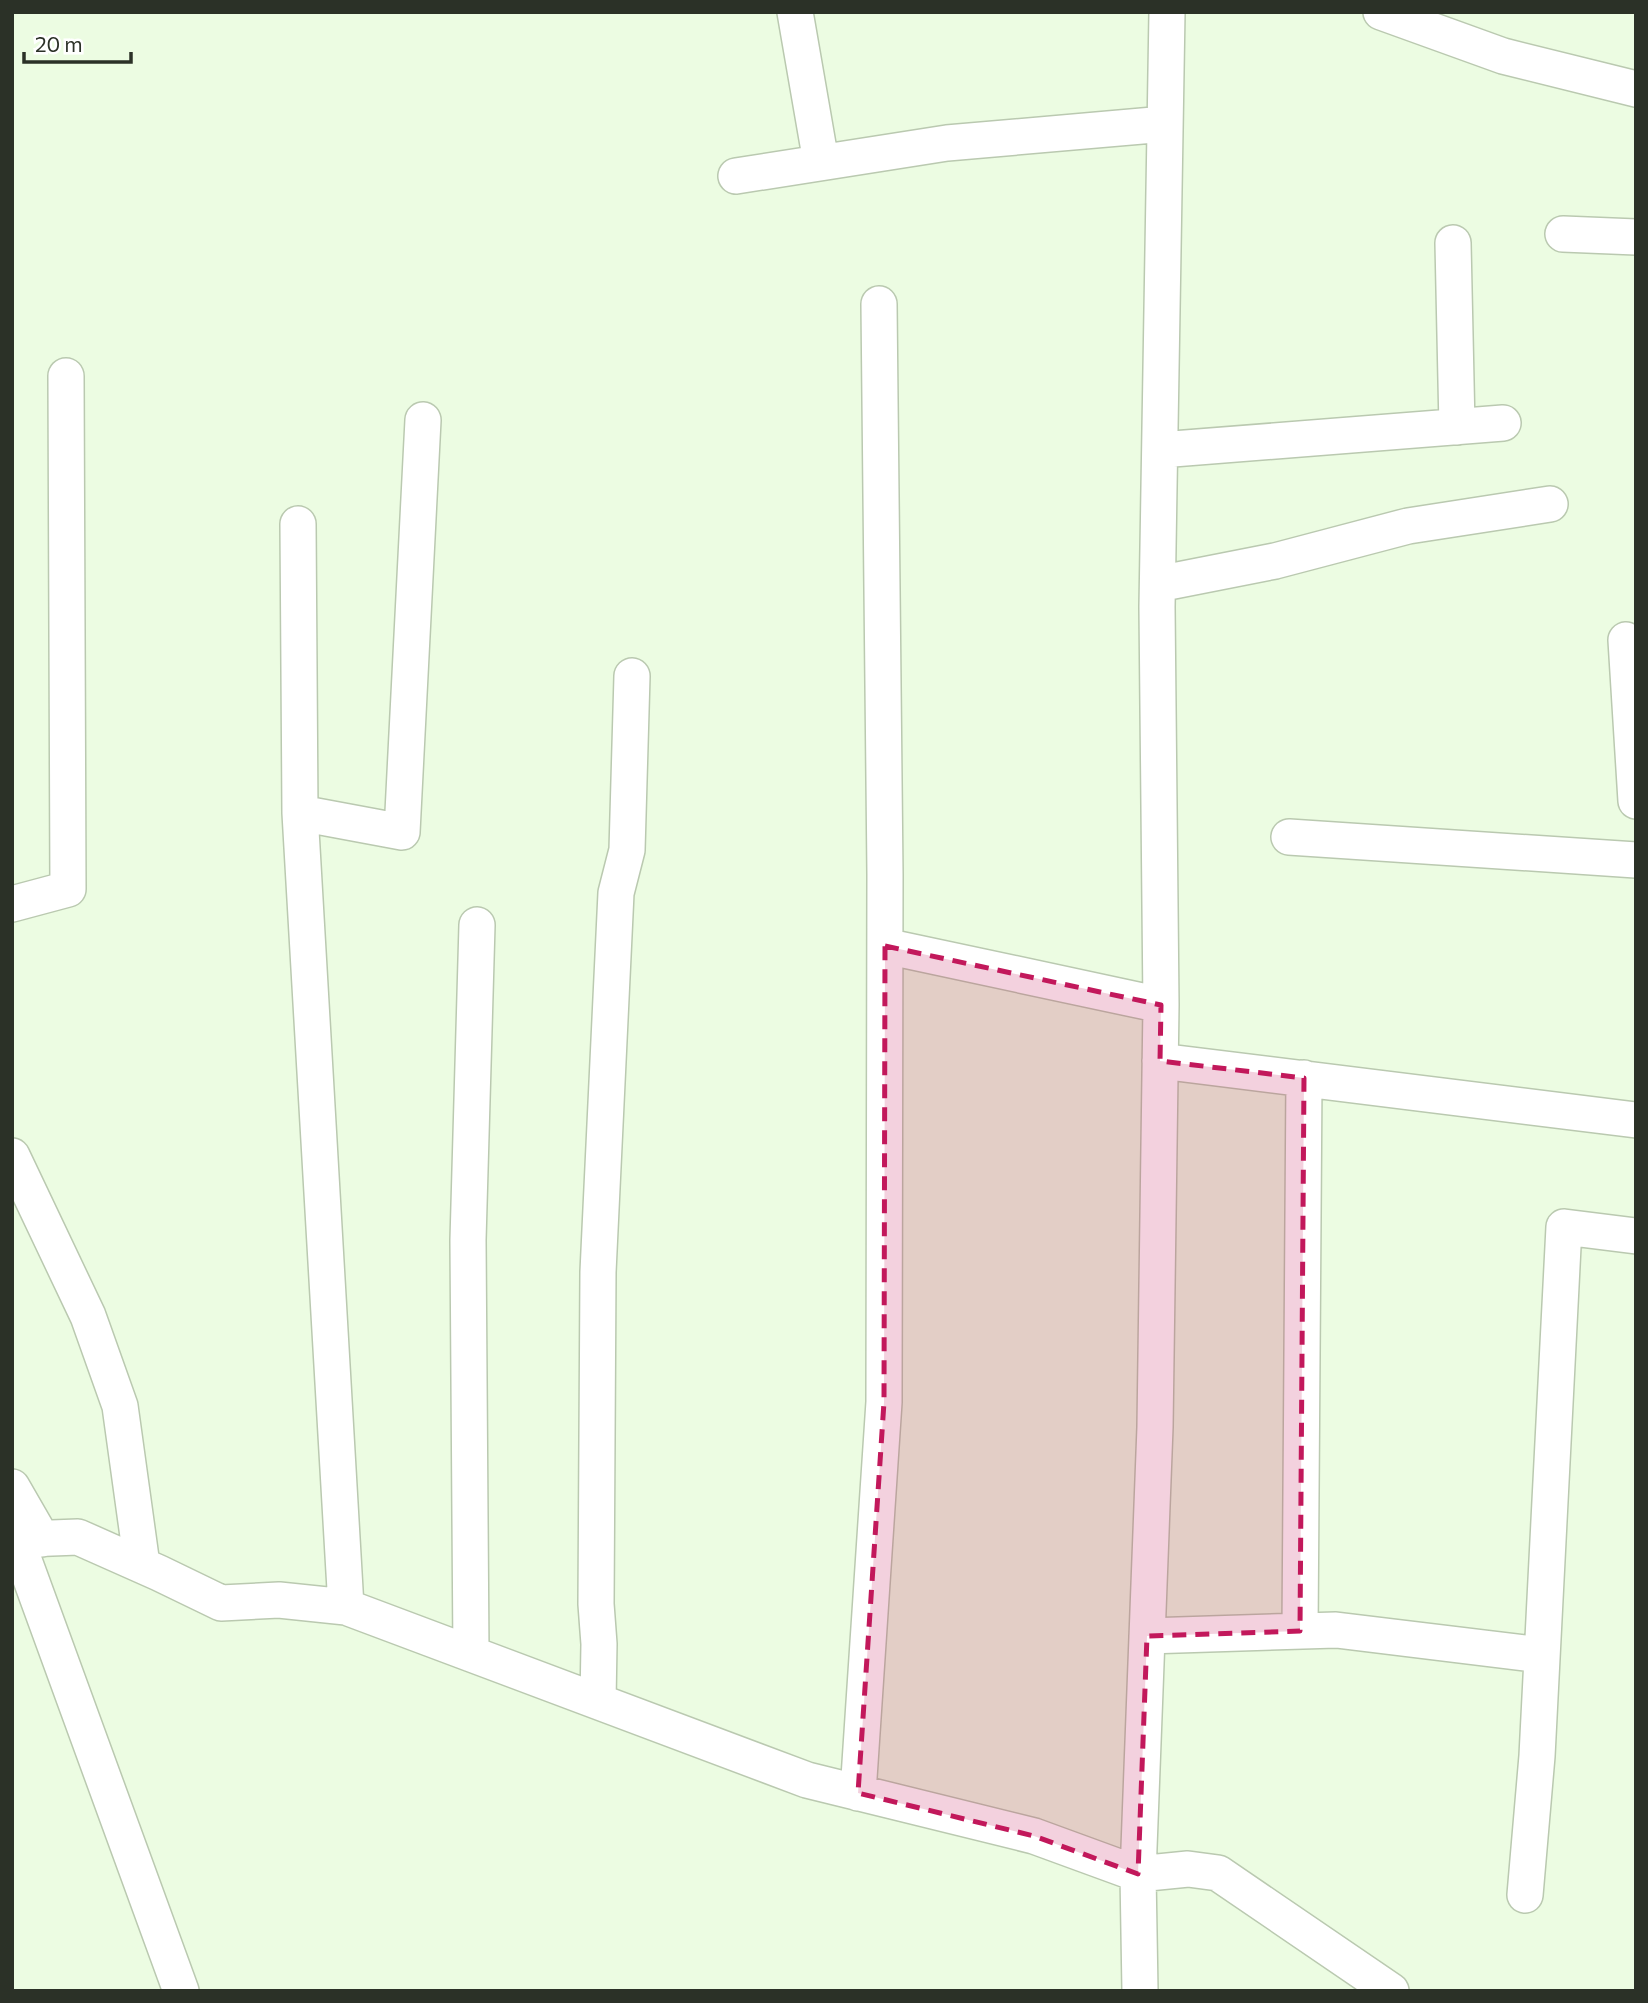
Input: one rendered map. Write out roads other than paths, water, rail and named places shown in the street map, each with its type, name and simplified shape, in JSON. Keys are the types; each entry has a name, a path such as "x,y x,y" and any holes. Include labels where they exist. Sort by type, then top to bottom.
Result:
{"street":[{"path":"795,12 821,163"},
{"path":"1140,1991 1138,1874 1155,1413 1161,1005 1158,584 1167,12"},
{"path":"1381,12 1503,56 1636,89"},
{"path":"736,176 947,143 1165,124"},
{"path":"1563,234 1636,237"},
{"path":"1453,243 1457,427"},
{"path":"858,1793 884,1402 885,946 879,304"},
{"path":"12,904 68,889 66,376"},
{"path":"300,813 402,832 423,420"},
{"path":"1160,450 1503,423"},
{"path":"1158,584 1275,561 1408,526 1550,504"},
{"path":"298,524 300,813 346,1607"},
{"path":"1626,640 1636,802"},
{"path":"598,1701 598,1272 616,893 626,850 632,676"},
{"path":"1289,837 1636,860"},
{"path":"471,1654 468,1240 477,925"},
{"path":"885,946 1161,1005"},
{"path":"1160,1061 1636,1120"},
{"path":"1300,1631 1304,1078"},
{"path":"12,1156 88,1316 120,1406 142,1565"},
{"path":"1525,1895 1537,1756 1564,1227 1636,1236"},
{"path":"12,1488 24,1543 181,1991"},
{"path":"24,1543 78,1537 220,1603 279,1600 346,1607 807,1780 1034,1836 1138,1874 1188,1869 1219,1873 1391,1991"},
{"path":"1147,1636 1336,1630 1542,1654"}]}
